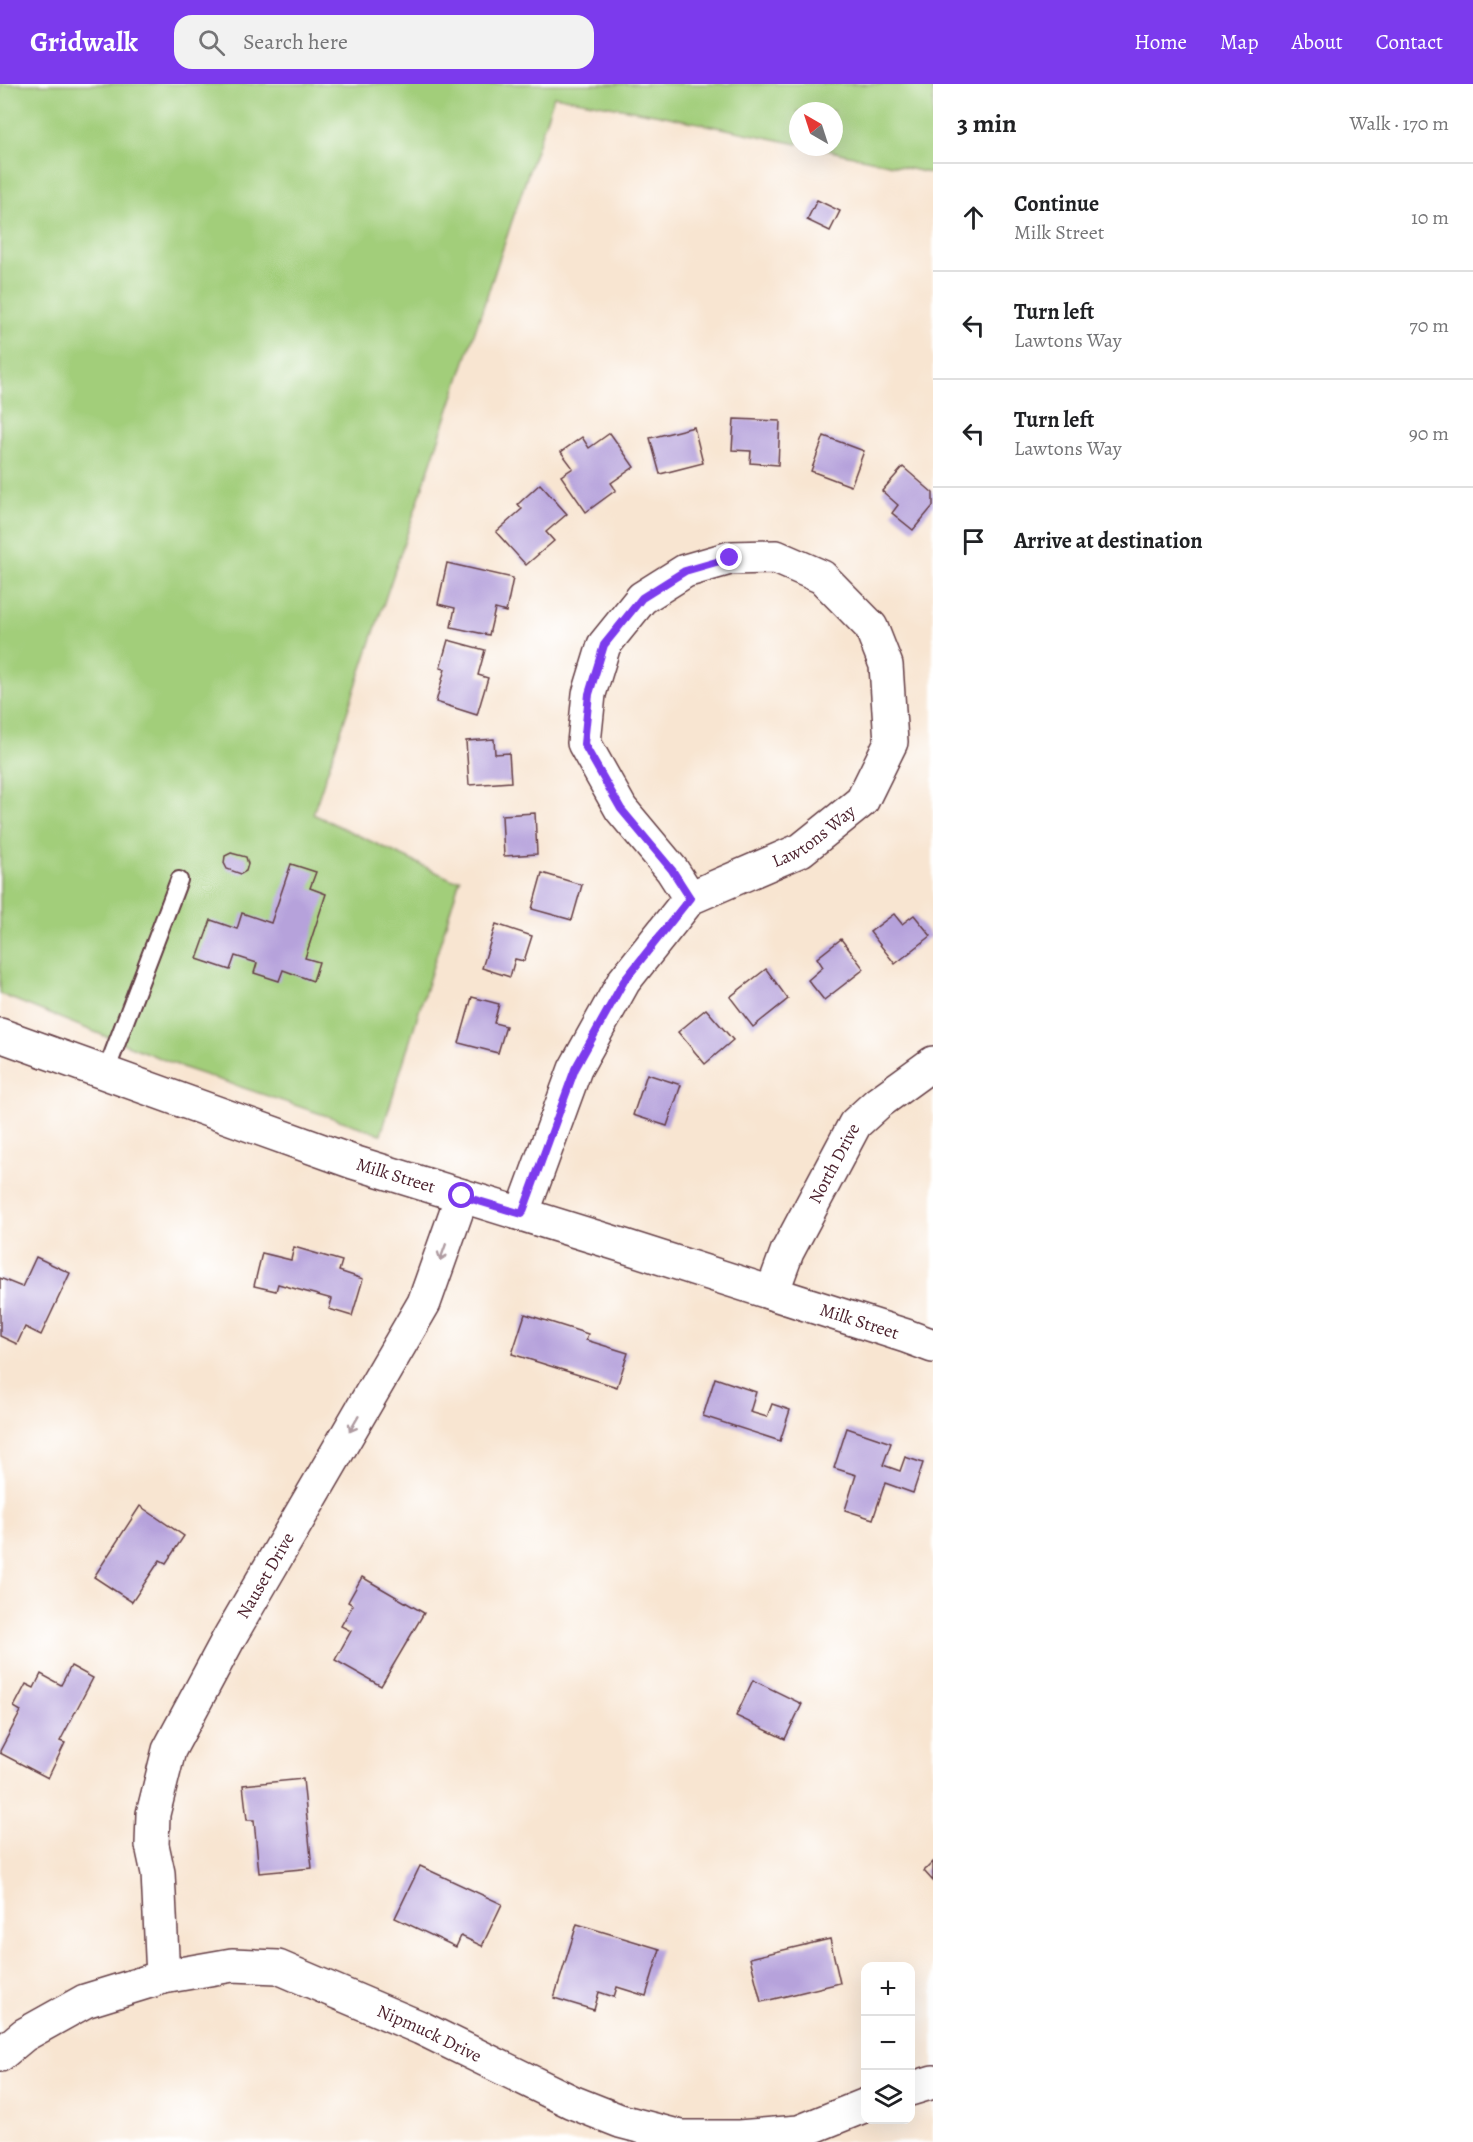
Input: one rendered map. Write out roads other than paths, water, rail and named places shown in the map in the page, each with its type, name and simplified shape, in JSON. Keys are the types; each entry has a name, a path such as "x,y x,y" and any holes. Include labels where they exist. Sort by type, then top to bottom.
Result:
{"street":[{"name":"Lawtons Way","path":"522,1214 575,1069 624,981 690,898 801,850 862,801 891,741 886,665 871,627 822,577 776,557 730,558 685,571 642,598 604,645 589,694 584,744 621,809 672,870 690,898"},
{"name":"Milk Street","path":"0,1035 353,1162 772,1293 933,1346"},
{"name":"North Drive","path":"772,1293 787,1252 855,1124 878,1103 933,1063"},
{"name":"Nauset Drive","path":"163,1977 158,1873 152,1845 153,1814 169,1750 229,1638 424,1303 462,1196"},
{"name":"Nipmuck Drive","path":"0,2055 24,2035 85,2001 163,1977 232,1965 278,1967 421,2028 572,2102 620,2121 681,2137 739,2137 799,2132 861,2106"},
{"path":"915,2087 933,2082"}],"lane":[{"path":"105,1074 179,880"}]}
